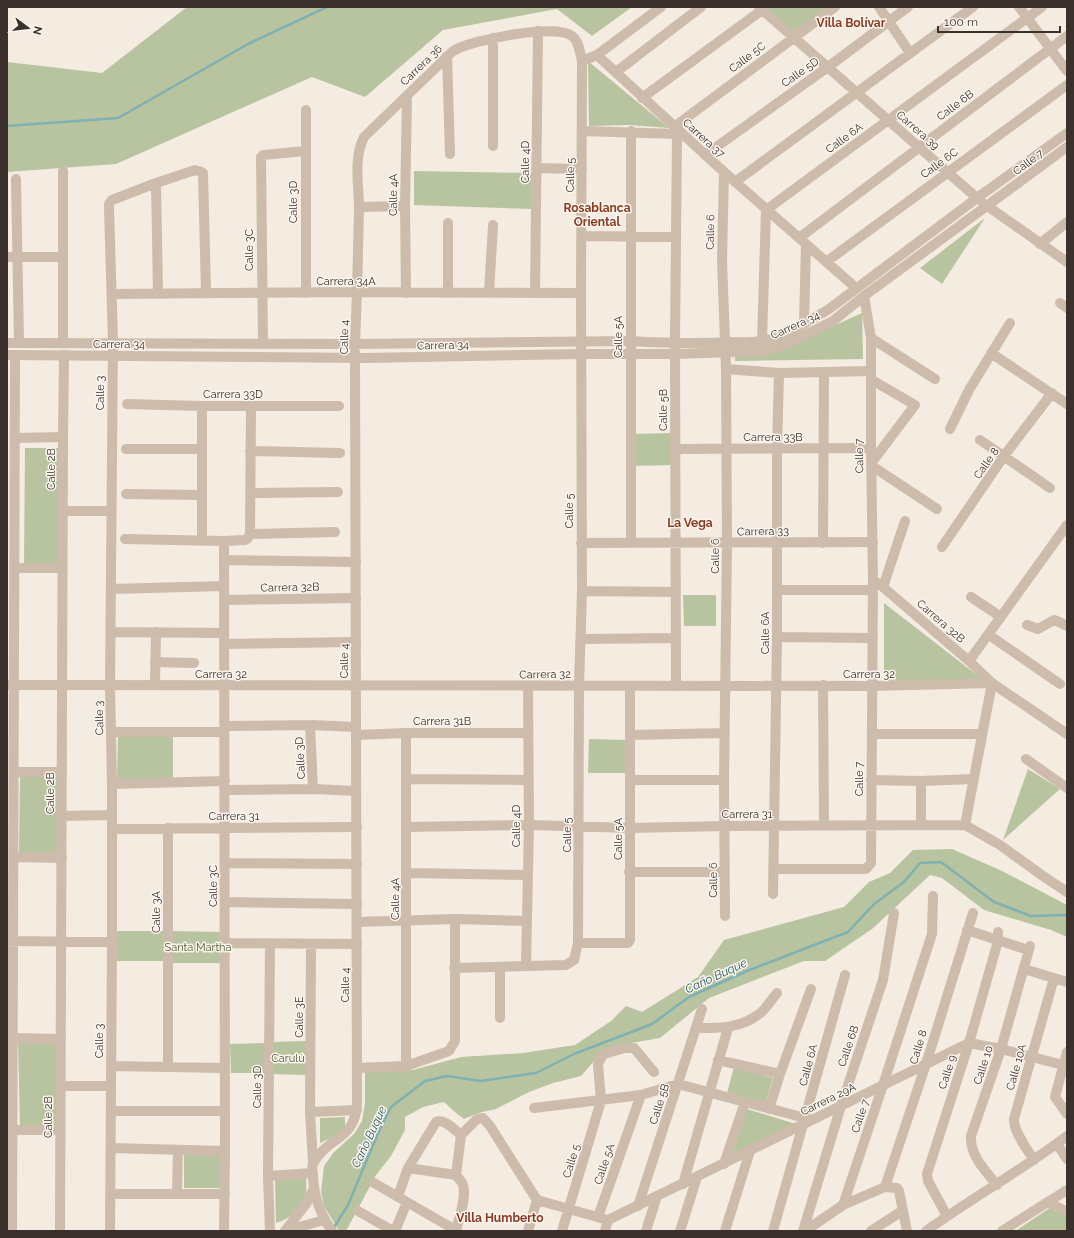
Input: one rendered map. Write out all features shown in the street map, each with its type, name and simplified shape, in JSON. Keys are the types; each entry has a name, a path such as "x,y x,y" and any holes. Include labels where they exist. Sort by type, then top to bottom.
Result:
{"street":[{"path":"538,31 556,31 571,35 576,40 582,61 597,56 661,7"},
{"path":"616,72 701,7"},
{"name":"Calle 5C","path":"677,131 793,37 835,7"},
{"path":"879,7 910,53"},
{"name":"Calle 5D","path":"705,155 828,68 908,7"},
{"path":"735,182 973,7"},
{"path":"1019,7 1067,71"},
{"name":"Calle 6A","path":"766,210 1042,7"},
{"path":"642,98 761,8"},
{"name":"Carrera 39","path":"761,8 987,207 1067,262"},
{"name":"Carrera 36","path":"362,142 369,132 453,51 463,46 492,38 538,31"},
{"name":"Calle 4D","path":"535,293 538,31"},
{"name":"Calle 6B","path":"803,241 919,147 1067,36"},
{"path":"492,38 493,146"},
{"path":"447,56 450,154"},
{"name":"Carrera 37","path":"597,56 616,72 677,131 864,296"},
{"name":"Calle 5","path":"526,966 566,965 574,960 578,943 579,685 582,591 582,61"},
{"name":"Calle 6C","path":"826,262 1067,85"},
{"name":"Calle 4A","path":"406,293 405,206 407,96"},
{"name":"Calle 3D","path":"306,110 306,293"},
{"path":"583,131 677,131"},
{"name":"Calle 5A","path":"631,131 631,543"},
{"name":"Calle 5B","path":"676,686 675,343 677,131"},
{"name":"Calle 7","path":"856,288 1067,133"},
{"name":"Calle 4","path":"313,1162 326,1148 350,1129 355,1120 357,1110 355,344 359,207 358,158 362,142"},
{"name":"Calle 7","path":"773,869 866,869 871,863 873,585 871,448 872,376 871,338 864,296 1067,147"},
{"name":"Calle 3C","path":"263,344 262,156 305,151"},
{"path":"536,168 582,169"},
{"path":"158,293 156,183 195,170 203,174 206,293"},
{"path":"63,171 63,343"},
{"name":"Calle 6","path":"724,172 722,260 724,348 726,369 727,543 724,780 725,916"},
{"path":"16,179 12,257 19,343"},
{"name":"Calle 3","path":"110,1231 112,784 110,686 113,342 110,204 112,200 156,183"},
{"path":"359,207 405,206"},
{"path":"762,341 766,210"},
{"path":"1040,244 1067,222"},
{"path":"448,223 448,293"},
{"path":"489,293 493,225"},
{"path":"582,236 676,237"},
{"path":"803,241 804,324"},
{"path":"12,257 63,257"},
{"name":"Carrera 34","path":"11,355 356,358 675,354 724,348 762,341 782,334 804,324 829,309 856,288"},
{"name":"Carrera 34A","path":"112,294 262,294 357,292 581,293"},
{"name":"Carrera 34","path":"7,343 113,342 355,344 630,341 675,343 764,351 787,344 833,321 864,296"},
{"path":"950,429 969,390 1010,323"},
{"path":"871,338 935,379"},
{"path":"991,353 1067,404"},
{"path":"11,355 15,438 11,509 14,568 11,685 14,772 10,807 14,857 10,941 12,1038 10,1084 13,1130 12,1231"},
{"name":"Calle 2B","path":"60,1231 64,356"},
{"path":"726,369 779,373 824,372 872,376 915,405 872,464 937,509"},
{"path":"822,543 824,372"},
{"name":"Calle 6A","path":"773,894 779,373"},
{"name":"Calle 8","path":"942,547 1004,456 1052,393"},
{"name":"Carrera 33D","path":"127,404 202,406 339,406"},
{"path":"202,406 202,541"},
{"path":"248,537 251,406"},
{"path":"15,438 63,437"},
{"path":"980,440 1050,488"},
{"name":"Carrera 33B","path":"675,449 871,448"},
{"path":"126,449 202,449"},
{"path":"250,451 340,453"},
{"path":"250,493 338,492"},
{"path":"126,494 202,495"},
{"path":"63,511 111,511"},
{"path":"883,587 905,522"},
{"path":"969,661 1067,525"},
{"path":"125,539 224,541 248,537 335,532"},
{"name":"Calle 3C","path":"224,541 224,1231"},
{"name":"Carrera 33","path":"581,543 873,542"},
{"path":"224,560 356,562"},
{"path":"14,568 63,568"},
{"path":"777,590 873,585"},
{"name":"Carrera 32B","path":"873,585 883,587 969,661 992,683"},
{"path":"111,589 224,586"},
{"path":"582,591 676,592"},
{"path":"971,597 1001,617"},
{"name":"Carrera 32B","path":"224,600 356,598"},
{"path":"1028,625 1036,629 1054,620 1067,626"},
{"path":"111,632 224,633"},
{"path":"155,685 156,632"},
{"path":"989,635 1060,684"},
{"path":"777,637 872,638"},
{"path":"581,639 676,638"},
{"path":"224,644 356,642"},
{"path":"155,662 194,663"},
{"path":"965,825 981,734 992,683 1067,734"},
{"name":"Carrera 32","path":"11,685 872,686 992,683"},
{"name":"Calle 4D","path":"526,966 529,825 528,686"},
{"name":"Calle 5A","path":"578,943 628,943 630,940 630,686"},
{"path":"823,686 824,825"},
{"name":"Calle 3D","path":"310,725 313,789"},
{"name":"Carrera 31B","path":"111,732 310,725 356,731 406,733 528,733"},
{"name":"Calle 4A","path":"406,733 406,1066"},
{"path":"630,735 725,733"},
{"path":"872,734 981,734"},
{"path":"1026,759 1067,788"},
{"path":"14,772 62,772"},
{"path":"871,780 921,781 973,779"},
{"path":"407,780 529,780"},
{"path":"630,780 724,780"},
{"path":"921,781 921,825"},
{"path":"112,784 225,786 356,791"},
{"path":"62,816 112,815"},
{"name":"Carrera 31","path":"406,827 529,825 630,828 824,825 965,825 1000,845 1067,892"},
{"name":"Carrera 31","path":"112,829 357,827"},
{"name":"Calle 3A","path":"168,828 168,1067"},
{"path":"14,857 62,858"},
{"path":"225,863 357,864"},
{"path":"630,872 725,872"},
{"path":"407,873 528,875"},
{"name":"Calle 7","path":"843,1205 932,934 933,896"},
{"path":"225,902 357,904"},
{"name":"Calle 6B","path":"804,1231 841,1106 883,980 894,913"},
{"name":"Calle 8","path":"886,1187 973,913"},
{"path":"357,1068 406,1066 449,1051 455,1041 455,919"},
{"path":"357,922 455,919 528,921"},
{"path":"967,930 998,936"},
{"name":"Calle 10","path":"997,1185 972,1151 971,1143 974,1127 1001,1049 1029,948 998,936"},
{"name":"Calle 9","path":"947,1216 928,1181 927,1174 969,1043 998,936"},
{"path":"10,941 112,942"},
{"path":"225,943 357,944"},
{"name":"Calle 3D","path":"270,944 268,1176 270,1231"},
{"name":"Calle 3E","path":"311,944 310,1112 313,1162"},
{"path":"454,968 526,966"},
{"path":"500,967 500,1018"},
{"path":"1024,969 1067,982"},
{"name":"Calle 6A","path":"773,1231 845,975"},
{"name":"Calle 10A","path":"1034,1160 1016,1130 1014,1123 1054,978"},
{"path":"770,1110 780,1074 811,989"},
{"path":"696,1028 728,1028 744,1023 759,1014 777,994"},
{"name":"Calle 5B","path":"638,1206 702,1009"},
{"path":"683,1184 728,1028"},
{"path":"12,1038 61,1039"},
{"path":"969,1043 1001,1049 1065,1066"},
{"name":"Carrera 29A","path":"608,1220 750,1151 805,1121 841,1106 969,1043"},
{"name":"Calle 5","path":"562,1231 601,1101 598,1064 601,1058 604,1054 630,1047 634,1048 654,1072"},
{"path":"1067,1052 1065,1066 1055,1097 1067,1114"},
{"path":"718,1060 780,1074"},
{"path":"111,1066 224,1068"},
{"path":"534,1108 641,1096 678,1084"},
{"name":"Carrera 29A","path":"678,1084 745,1102 805,1121"},
{"path":"60,1086 111,1086"},
{"name":"Calle 5A","path":"598,1218 641,1096"},
{"path":"724,1164 745,1102"},
{"path":"310,1112 357,1110"},
{"path":"111,1111 225,1111"},
{"path":"374,1183 456,1230 464,1198 463,1184 456,1174 461,1136 477,1119 483,1118 490,1126 538,1200 608,1220 605,1231"},
{"path":"398,1196 408,1168 436,1122 443,1121 461,1136"},
{"path":"13,1130 60,1130"},
{"path":"926,1231 997,1185 1067,1136"},
{"path":"1057,1144 1067,1158"},
{"path":"111,1148 225,1151"},
{"path":"177,1193 178,1150"},
{"path":"725,1231 750,1151"},
{"path":"285,1231 328,1225 318,1207 313,1190 313,1162"},
{"path":"408,1168 456,1174"},
{"path":"268,1176 312,1173"},
{"path":"680,1231 697,1177"},
{"path":"804,1231 843,1205 886,1187 897,1188 899,1191 907,1231"},
{"path":"285,1231 306,1204 313,1190"},
{"path":"1002,1231 1067,1190"},
{"path":"111,1194 225,1194"},
{"path":"646,1231 657,1196"},
{"path":"528,1231 538,1200"},
{"path":"358,1211 394,1231 407,1202"},
{"path":"1048,1202 1067,1212"},
{"path":"871,1231 902,1211"}],"green space":[{"path":"187,7 632,7 592,36 557,9 443,30 365,97 312,77 116,164 7,172 7,62 102,73"},
{"path":"762,7 833,7 793,36"},
{"path":"588,61 669,128 629,125 589,126"},
{"path":"414,171 532,173 531,209 414,205"},
{"path":"985,218 942,284 920,268"},
{"path":"862,313 863,359 735,361 735,355 811,336"},
{"path":"671,433 671,465 633,466 633,434"},
{"path":"25,448 60,448 60,566 24,565"},
{"path":"683,595 716,595 716,626 684,626"},
{"path":"884,603 982,679 884,681"},
{"path":"173,732 173,783 117,782 118,734"},
{"path":"589,739 626,740 625,773 588,773"},
{"path":"1028,769 1060,789 1003,840"},
{"path":"62,776 62,854 19,853 20,777"},
{"path":"952,849 1002,871 1067,905 1067,937 1051,930 984,910 942,878 930,875 872,929 825,961 804,961 709,998 660,1038 625,1044 602,1052 581,1076 553,1083 529,1092 496,1109 478,1113 464,1119 444,1102 423,1107 405,1117 405,1130 391,1156 376,1175 346,1231 339,1231 324,1206 321,1191 324,1166 333,1153 354,1134 362,1121 365,1103 365,1072 413,1070 461,1057 523,1053 575,1045 611,1021 626,1006 642,1012 698,977 724,940 844,907 869,882 890,873 913,850"},
{"path":"117,931 165,931 165,961 117,961"},
{"name":"Santa Martha","path":"173,931 223,932 223,963 173,963"},
{"path":"18,1039 62,1039 62,1125 20,1126"},
{"name":"Carulú","path":"307,1041 307,1075 270,1074 270,1042"},
{"name":"Carulú","path":"266,1043 266,1073 231,1073 230,1044"},
{"path":"734,1067 773,1078 765,1105 727,1093"},
{"path":"747,1109 796,1124 732,1156"},
{"path":"345,1117 345,1128 333,1137 320,1143 320,1118"},
{"path":"184,1155 220,1155 220,1188 184,1188"},
{"path":"306,1177 306,1194 300,1206 286,1219 276,1223 275,1178"},
{"path":"1054,1205 1067,1211 1067,1231 1017,1230"}],"waterway":[{"path":"7,126 118,118 248,44 327,7"},
{"name":"Caño Buque","path":"333,1229 348,1205 379,1131 391,1107 425,1081 447,1076 481,1081 536,1073 574,1054 652,1024 689,997 747,971 848,932 874,904 904,882 920,863 941,862 994,902 1031,916 1067,915"}],"district":[{"name":"Villa Bolívar","path":"851,23"},
{"name":"Rosablanca Oriental","path":"597,215"},
{"name":"La Vega","path":"690,523"},
{"name":"Villa Humberto","path":"500,1218"}]}
